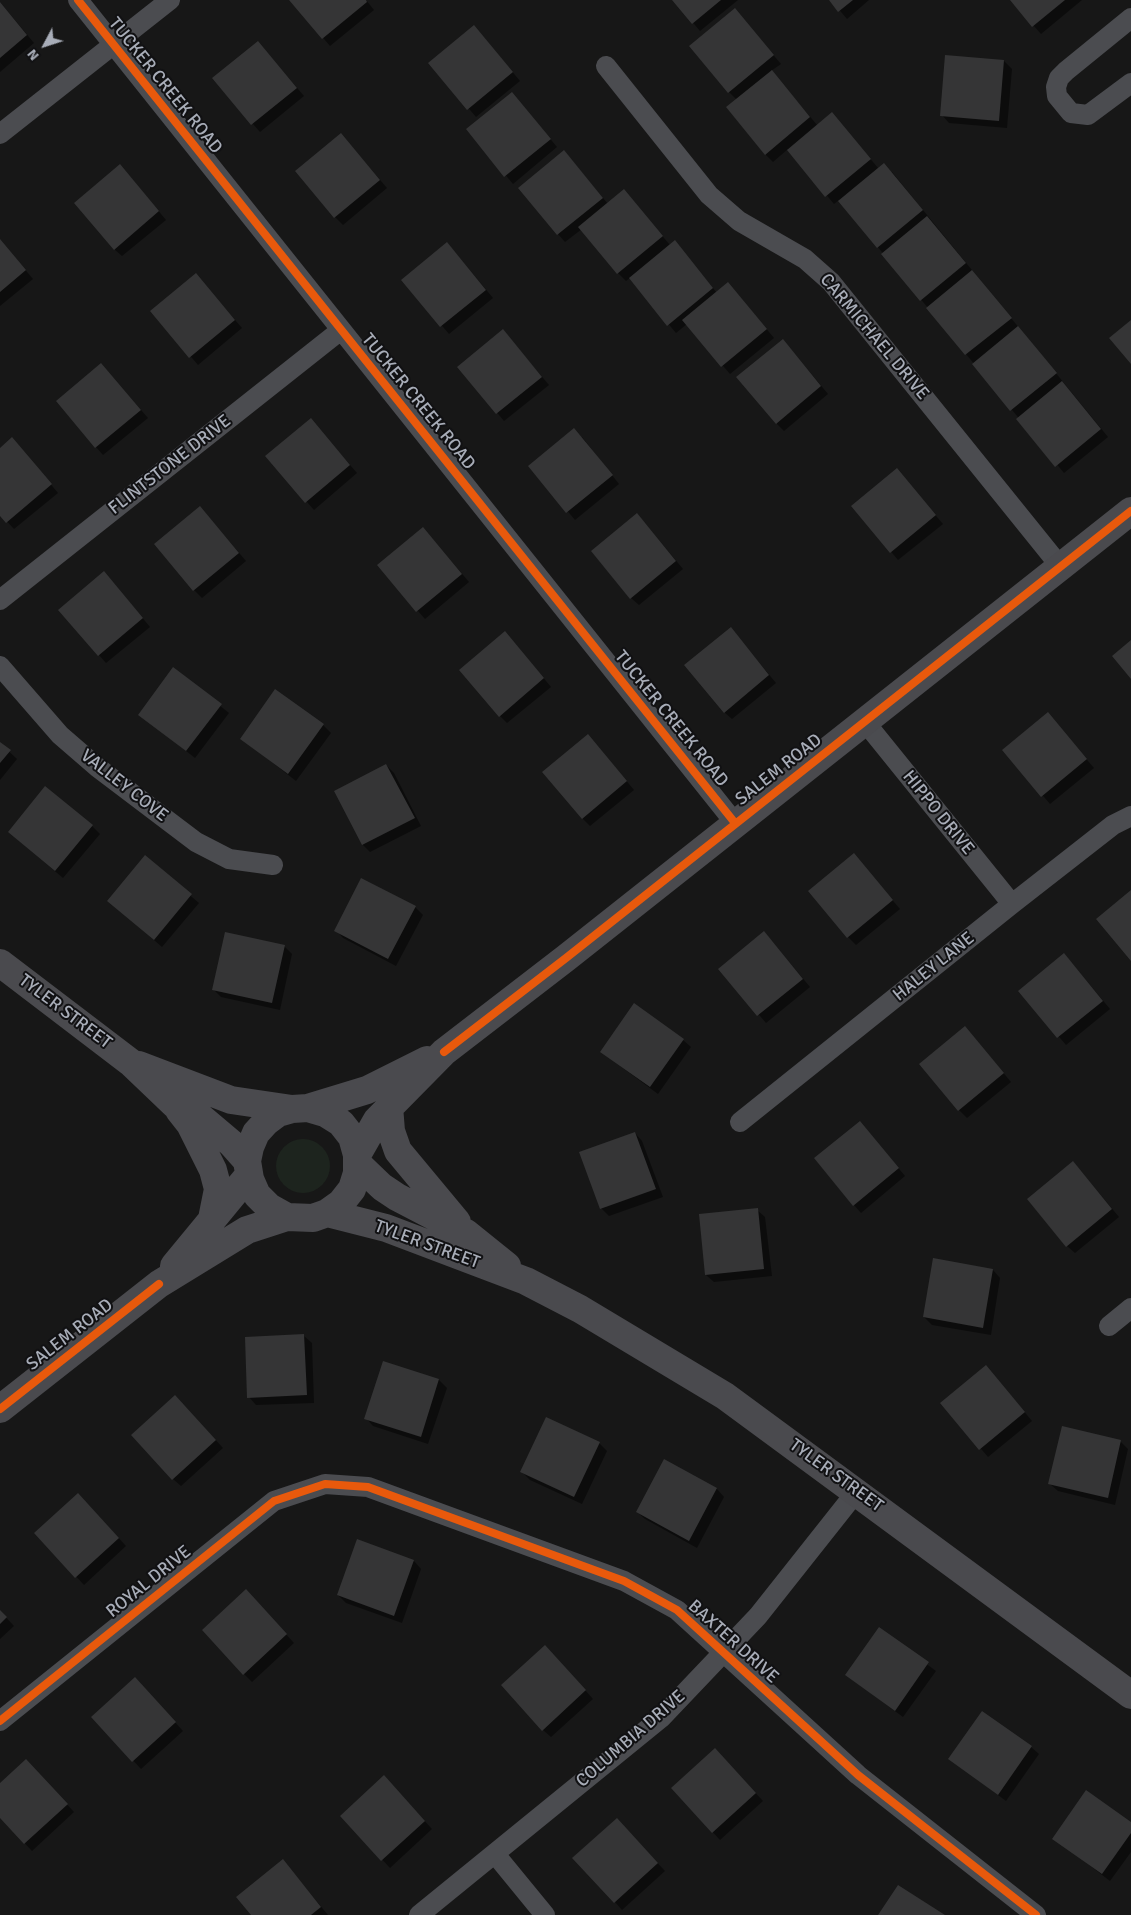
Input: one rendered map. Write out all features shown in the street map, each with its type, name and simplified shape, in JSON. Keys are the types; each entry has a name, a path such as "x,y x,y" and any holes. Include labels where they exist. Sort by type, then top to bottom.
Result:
{"main road":[{"name":"SALEM ROAD","path":"357,1159 377,1120 444,1052 566,958 1131,510"},
{"name":"TYLER STREET","path":"0,963 130,1062 175,1105 199,1116 231,1143 248,1168"},
{"name":"SALEM ROAD","path":"300,1109 367,1090 395,1074 444,1052"},
{"name":"TYLER STREET","path":"130,1062 231,1100 300,1109"},
{"path":"175,1105 190,1124 212,1170 218,1189 212,1219"},
{"path":"390,1106 391,1131 398,1151 466,1233"},
{"path":"300,1109 325,1113 341,1123 352,1138 357,1159 357,1173 352,1189 341,1203 327,1213 313,1218 287,1218 269,1207 257,1195 248,1168 253,1140 266,1122 278,1113 300,1109"},
{"name":"TYLER STREET","path":"357,1159 382,1186 397,1197 466,1233 526,1280"},
{"name":"SALEM ROAD","path":"159,1284 212,1219 248,1168"},
{"name":"TYLER STREET","path":"327,1213 386,1228 526,1280 580,1309 725,1396 1131,1695"},
{"name":"SALEM ROAD","path":"0,1409 159,1284 247,1230 287,1218"}],"street":[{"name":"TUCKER CREEK ROAD","path":"78,0 735,823"},
{"path":"0,134 170,0"},
{"path":"1131,18 1059,78 1056,87 1057,96 1071,113 1088,115 1131,83"},
{"name":"CARMICHAEL DRIVE","path":"606,66 709,195 738,221 805,259 832,282 1060,566"},
{"name":"FLINTSTONE DRIVE","path":"0,600 341,330"},
{"name":"VALLEY COVE","path":"0,666 29,702 68,741 97,767 196,842 229,860 273,865"},
{"name":"HIPPO DRIVE","path":"865,722 1012,904"},
{"name":"HALEY LANE","path":"740,1122 1012,904 1113,825 1131,816"},
{"path":"1108,1326 1131,1308"},
{"name":"BAXTER DRIVE","path":"325,1484 368,1488 624,1581 677,1610 858,1774 1036,1915"},
{"name":"ROYAL DRIVE","path":"0,1721 274,1501 325,1484"},
{"name":"COLUMBIA DRIVE","path":"419,1915 661,1718 758,1616 857,1492"},
{"path":"495,1854 545,1915"}],"shaded area":[{"path":"298,1139 308,1139 318,1143 326,1151 330,1166 326,1181 318,1189 308,1193 298,1193 288,1189 280,1181 276,1171 276,1161 280,1151 288,1143"}],"building":[{"path":"289,0 366,0 367,2 322,39"},
{"path":"672,0 721,0 692,24"},
{"path":"829,0 853,0 838,12"},
{"path":"1010,0 1065,0 1032,27"},
{"path":"0,2 27,35 0,58"},
{"path":"735,8 774,55 728,93 689,46"},
{"path":"474,25 513,72 467,110 428,63"},
{"path":"258,41 297,88 251,125 212,78"},
{"path":"945,55 1004,60 999,121 940,116"},
{"path":"772,70 810,117 765,155 726,107"},
{"path":"512,92 551,139 504,177 466,129"},
{"path":"832,112 871,159 825,197 787,150"},
{"path":"341,133 380,180 334,218 295,171"},
{"path":"564,150 603,198 557,235 518,188"},
{"path":"884,163 923,210 877,248 838,201"},
{"path":"120,164 159,211 114,250 74,203"},
{"path":"624,189 663,236 617,274 578,227"},
{"path":"927,216 966,263 920,301 881,254"},
{"path":"0,239 26,270 0,292"},
{"path":"675,240 713,288 667,326 629,278"},
{"path":"447,242 486,290 440,327 401,280"},
{"path":"972,270 1012,318 965,355 926,308"},
{"path":"196,273 235,320 189,358 150,311"},
{"path":"728,282 767,329 721,367 682,320"},
{"path":"1131,320 1131,364 1109,338"},
{"path":"1018,326 1057,373 1010,411 972,364"},
{"path":"503,329 542,377 496,414 457,367"},
{"path":"783,339 821,386 776,424 736,377"},
{"path":"101,363 141,410 95,448 56,401"},
{"path":"1062,381 1101,429 1055,467 1016,419"},
{"path":"311,418 350,465 305,503 265,456"},
{"path":"574,428 613,475 566,513 528,466"},
{"path":"12,437 52,484 6,523 0,516 0,448"},
{"path":"897,468 936,515 890,553 851,506"},
{"path":"200,506 239,553 193,591 154,544"},
{"path":"637,513 676,561 630,599 591,551"},
{"path":"423,527 462,574 416,612 377,565"},
{"path":"104,571 143,618 98,656 58,610"},
{"path":"731,627 769,675 724,713 684,665"},
{"path":"505,631 544,678 499,717 459,670"},
{"path":"1131,640 1131,679 1112,656"},
{"path":"173,667 222,704 186,751 138,715"},
{"path":"275,689 324,724 288,774 240,739"},
{"path":"1048,712 1087,759 1041,797 1002,750"},
{"path":"588,734 627,781 582,819 542,772"},
{"path":"0,742 11,750 0,763"},
{"path":"386,764 415,818 362,845 334,791"},
{"path":"45,786 93,825 55,871 8,832"},
{"path":"854,853 893,900 847,938 808,891"},
{"path":"145,855 192,894 154,940 107,901"},
{"path":"361,878 416,906 388,959 334,931"},
{"path":"1131,890 1131,961 1096,919"},
{"path":"764,931 803,979 757,1016 718,969"},
{"path":"225,932 285,945 272,1003 212,990"},
{"path":"1064,953 1103,1001 1057,1038 1018,991"},
{"path":"634,1003 684,1039 650,1087 600,1052"},
{"path":"965,1026 1004,1073 958,1111 919,1064"},
{"path":"860,1121 899,1168 853,1206 814,1158"},
{"path":"635,1132 656,1189 600,1209 579,1152"},
{"path":"1073,1161 1112,1209 1066,1247 1027,1199"},
{"path":"758,1208 764,1269 705,1275 699,1214"},
{"path":"933,1258 993,1269 983,1328 923,1317"},
{"path":"304,1334 307,1395 247,1398 245,1337"},
{"path":"383,1361 439,1379 421,1437 364,1419"},
{"path":"986,1365 1025,1412 979,1450 940,1403"},
{"path":"175,1395 216,1440 172,1480 131,1435"},
{"path":"546,1417 600,1442 574,1497 520,1472"},
{"path":"1062,1426 1121,1440 1108,1498 1048,1484"},
{"path":"664,1459 717,1488 689,1541 636,1512"},
{"path":"78,1493 119,1538 75,1578 34,1533"},
{"path":"357,1539 414,1560 394,1616 337,1595"},
{"path":"246,1589 287,1634 243,1675 202,1630"},
{"path":"0,1610 7,1617 0,1624"},
{"path":"879,1627 929,1662 895,1711 845,1675"},
{"path":"545,1645 586,1690 542,1731 501,1685"},
{"path":"135,1677 176,1722 132,1762 91,1717"},
{"path":"982,1711 1032,1746 998,1795 948,1759"},
{"path":"715,1748 756,1793 712,1833 671,1788"},
{"path":"26,1759 68,1804 24,1844 0,1818 0,1783"},
{"path":"384,1775 425,1821 381,1861 340,1816"},
{"path":"1086,1790 1131,1822 1131,1833 1102,1874 1052,1839"},
{"path":"617,1818 658,1863 614,1903 572,1858"},
{"path":"283,1859 321,1907 311,1915 251,1915 236,1897"},
{"path":"898,1885 945,1915 878,1915"}],"cycle path":[{"path":"78,0 735,823"},
{"path":"444,1052 566,958 1131,511"},
{"path":"0,1409 159,1284"},
{"path":"0,1721 274,1501 325,1484 368,1487 624,1581 677,1610 858,1775 1036,1915"}]}
